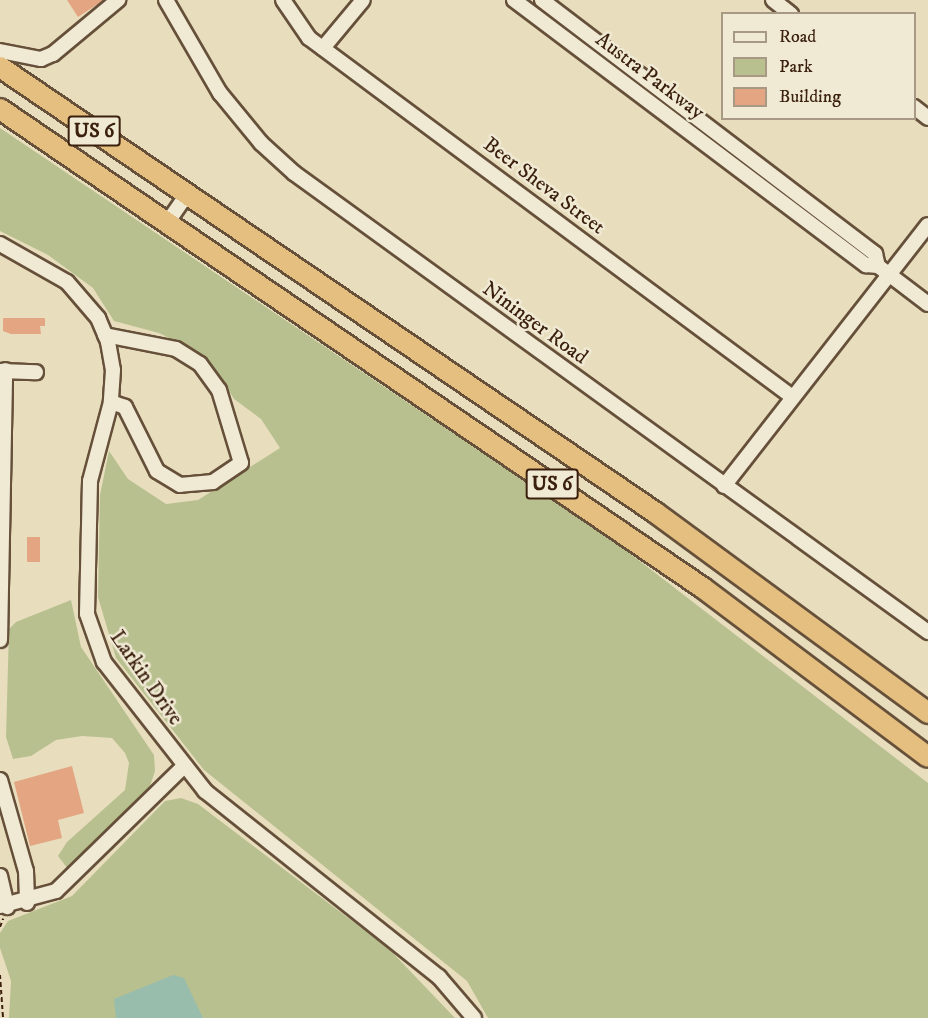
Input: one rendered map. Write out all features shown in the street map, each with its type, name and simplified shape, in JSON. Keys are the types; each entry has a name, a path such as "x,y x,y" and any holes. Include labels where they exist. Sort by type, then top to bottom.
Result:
{"highway":[{"name":"US 6","path":"0,67 725,561 928,713"},
{"name":"US 6","path":"0,109 703,588 928,757"}],"street":[{"path":"0,51 41,59 53,54 117,0"},
{"name":"Nininger Road","path":"166,0 220,93 285,165 928,632"},
{"name":"Beer Sheva Street","path":"283,0 309,38 791,396"},
{"path":"323,48 363,0"},
{"name":"Austra Parkway","path":"514,0 866,265 878,266 928,304"},
{"name":"Austra Parkway","path":"542,0 875,254 878,266"},
{"path":"773,0 788,12"},
{"path":"916,108 928,118"},
{"path":"167,223 187,194"},
{"path":"724,486 791,396 928,225"},
{"name":"Larkin Drive","path":"0,244 67,282 86,301 105,335 113,370 111,402 90,481 87,614 104,662 205,791 439,977 474,1018"},
{"path":"105,335 176,349 200,364 219,390 241,463 213,482 180,485 157,471 125,407 111,402"},
{"path":"0,640 3,371 36,372"},
{"path":"0,876 4,907 27,903 56,891 79,874 184,766"},
{"path":"0,780 26,871 27,903"}],"path":[{"path":"0,975 3,1018"}],"green space":[{"path":"0,128 619,545 928,783 928,1018 488,1018 467,981 204,770 116,658 98,597 100,495 109,451 128,479 166,504 198,500 280,448 261,419 234,399 220,376 195,351 159,333 114,321 93,288 48,255 0,231"},
{"path":"71,600 81,647 154,755 155,771 150,786 68,869 58,856 67,842 125,790 129,763 125,753 112,738 82,736 56,740 31,756 13,759 6,737 9,629 16,622"},
{"path":"181,798 198,804 389,949 455,1018 9,1018 11,981 0,948 0,933 8,921 72,896 165,801"}],"shaded area":[{"path":"173,975 184,978 203,1018 116,1018 114,999"}],"building":[{"path":"67,0 104,0 78,17"},
{"path":"3,318 45,318 45,326 40,326 41,334 11,334 3,331"},
{"path":"27,537 40,537 40,562 27,562"},
{"path":"72,766 84,813 58,820 62,838 30,846 14,782"}]}
